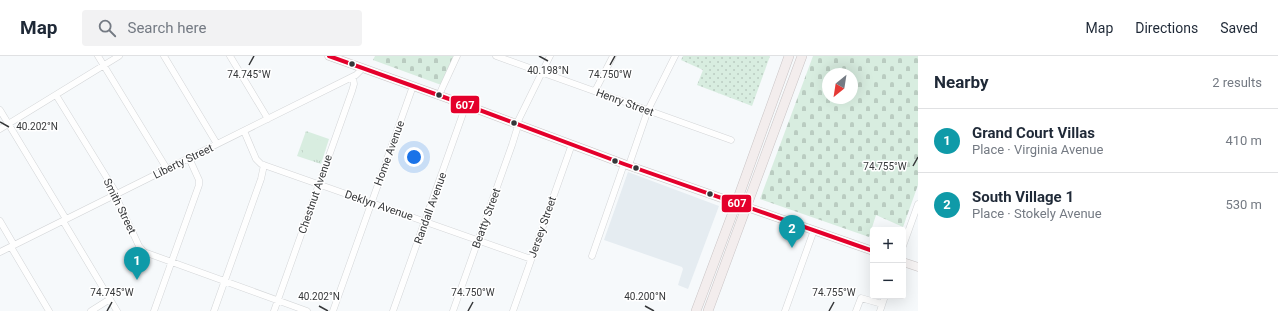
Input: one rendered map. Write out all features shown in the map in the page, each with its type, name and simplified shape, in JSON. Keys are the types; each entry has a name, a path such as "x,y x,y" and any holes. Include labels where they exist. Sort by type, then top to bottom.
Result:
{"highway":[{"path":"696,311 789,56"},
{"path":"708,311 802,56"}],"main road":[{"path":"329,56 870,250"},
{"path":"906,263 918,266"}],"street":[{"path":"98,56 167,169"},
{"path":"0,129 118,56"},
{"path":"164,56 217,144"},
{"path":"230,56 268,119"},
{"path":"439,95 457,56"},
{"name":"Henry Street","path":"496,56 731,140"},
{"name":"Beatty Street","path":"453,311 519,119 550,56"},
{"path":"595,91 613,56"},
{"path":"592,256 648,110 675,56"},
{"name":"Liberty Street","path":"0,252 359,74 362,68"},
{"name":"Chestnut Avenue","path":"274,311 352,91 354,84 353,77"},
{"name":"Home Avenue","path":"333,311 413,86"},
{"name":"Smith Street","path":"56,94 115,191 117,200 142,250 146,254 307,311"},
{"name":"Randall Avenue","path":"393,311 466,105"},
{"path":"0,110 118,311"},
{"path":"214,311 261,179 264,165 259,163 244,132"},
{"name":"Jersey Street","path":"513,311 572,144"},
{"path":"154,311 200,182 189,158"},
{"name":"Deklyn Avenue","path":"264,165 531,259"},
{"path":"906,238 918,204"},
{"path":"0,222 49,311"},
{"path":"784,311 814,230"},
{"path":"856,311 861,298 882,304"},
{"path":"91,311 110,299"},
{"path":"880,311 884,299"}],"shaded area":[{"path":"628,172 719,206 688,289 678,285 683,269 682,267 604,240"}],"green space":[{"path":"375,56 459,56 444,86 373,60"},
{"path":"683,56 770,56 752,106 697,85 703,70 681,60"},
{"path":"813,56 918,56 918,185 903,227 876,215 872,227 870,227 869,237 760,199"},
{"path":"306,131 329,139 321,164 297,156"},
{"path":"308,136 326,142 323,151 305,145"},
{"path":"305,145 323,152 320,161 302,154"}],"transit line":[{"name":"607","path":"329,56 624,164 870,250"}],"place":[{"name":"South Village 1","path":"792,248"},
{"name":"Grand Court Villas","path":"137,280"}]}
